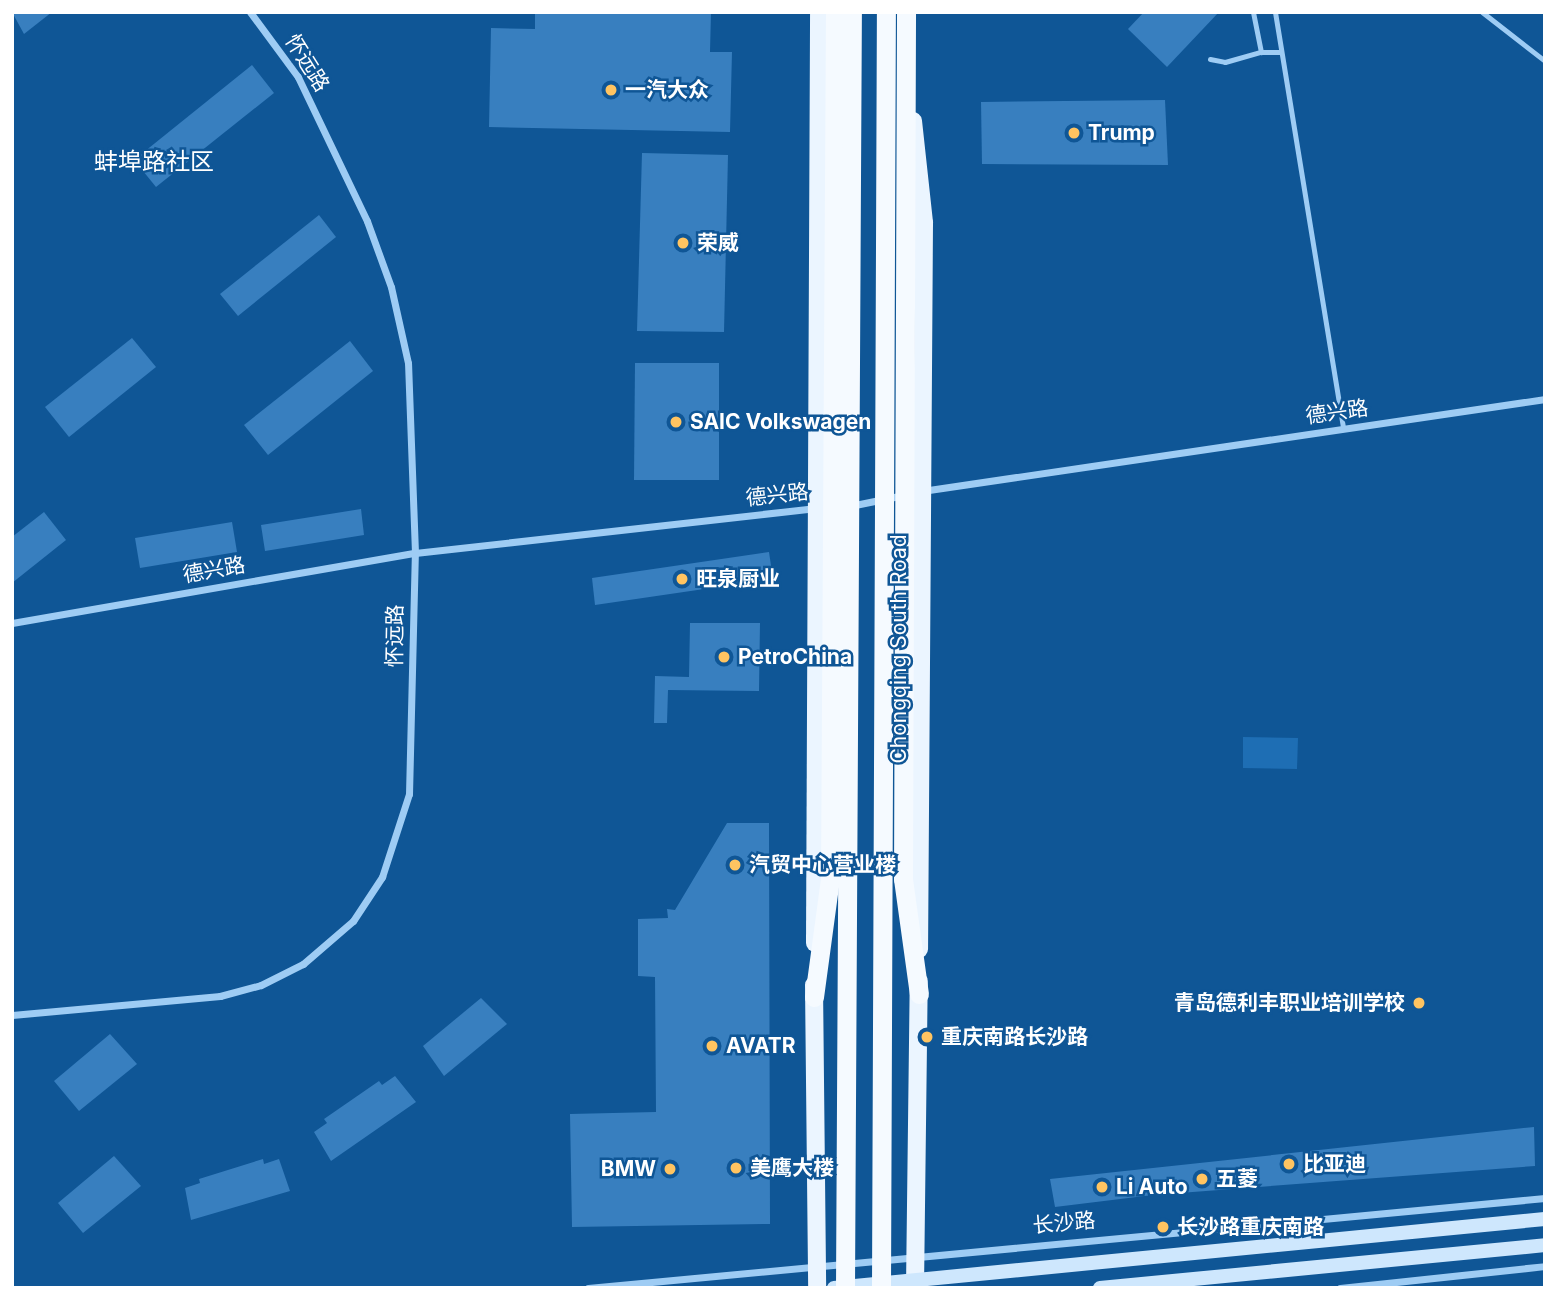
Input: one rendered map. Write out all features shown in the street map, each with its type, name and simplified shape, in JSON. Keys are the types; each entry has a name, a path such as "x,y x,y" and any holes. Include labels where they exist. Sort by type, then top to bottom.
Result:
{"highway":[{"path":"814,997 830,879 835,12"},
{"path":"845,1288 852,12"},
{"path":"881,1288 886,12"},
{"path":"908,12 903,878 919,994"}],"main road":[{"path":"817,1288 814,997 819,12"},
{"name":"Chongqing South Road","path":"908,12 909,90 924,223 915,1288"},
{"name":"长沙路","path":"834,1288 1545,1219"},
{"path":"1100,1288 1545,1245"}],"street":[{"name":"怀远路","path":"12,1015 220,996 261,985 303,964 353,921 382,877 409,794 415,553 408,363 391,287 328,134 298,78 250,12"},
{"name":"德兴路","path":"12,623 415,553 818,508 859,506 923,491 1545,399"},
{"name":"长沙路","path":"588,1288 1545,1198"},
{"path":"1340,1288 1545,1266"}],"lane":[{"path":"1253,12 1261,52"},
{"path":"1275,12 1343,428"},
{"path":"1482,12 1545,61"},
{"path":"1210,59 1248,59 1261,52 1281,52"}],"shaded area":[{"path":"1243,737 1298,738 1297,769 1243,768"}],"building":[{"path":"12,12 52,12 24,34"},
{"name":"一汽大众","path":"535,12 711,12 710,52 732,52 730,132 489,127 491,28 535,29"},
{"path":"1144,12 1219,12 1167,67 1128,29"},
{"path":"252,65 274,93 156,187 134,160"},
{"name":"Trump","path":"1165,100 1168,165 982,164 981,102"},
{"name":"荣威","path":"642,153 728,155 724,332 637,331"},
{"path":"319,215 336,237 238,316 220,294"},
{"path":"132,338 156,367 69,437 45,407"},
{"path":"350,341 373,371 268,455 244,425"},
{"name":"SAIC Volkswagen","path":"635,363 719,363 719,480 634,480"},
{"path":"361,509 364,535 265,551 261,525"},
{"path":"44,512 66,540 12,583 12,537"},
{"path":"232,522 237,552 140,568 135,538"},
{"name":"旺泉厨业","path":"769,552 773,579 595,605 592,578"},
{"name":"PetroChina","path":"690,623 760,623 759,691 668,690 667,723 654,723 655,676 689,677"},
{"path":"727,823 769,823 770,1224 572,1227 570,1114 656,1112 655,977 638,976 638,919 668,918 667,909 675,910"},
{"path":"481,998 507,1024 444,1076 423,1046"},
{"path":"110,1034 137,1064 79,1111 54,1081"},
{"path":"395,1076 416,1102 331,1161 314,1132 327,1123 324,1119 379,1081 382,1085"},
{"path":"1534,1127 1535,1166 1153,1195 1055,1207 1050,1179"},
{"path":"114,1156 141,1186 83,1233 58,1203"},
{"path":"263,1159 264,1164 279,1159 290,1191 191,1220 185,1188 200,1183 199,1179"}],"place":[{"name":"一汽大众","path":"611,90"},
{"name":"Trump","path":"1074,133"},
{"name":"荣威","path":"683,243"},
{"name":"SAIC Volkswagen","path":"676,422"},
{"name":"旺泉厨业","path":"682,579"},
{"name":"PetroChina","path":"724,657"},
{"name":"汽贸中心营业楼","path":"735,865"},
{"name":"青岛德利丰职业培训学校","path":"1419,1003"},
{"name":"重庆南路长沙路","path":"927,1037"},
{"name":"AVATR","path":"712,1046"},
{"name":"比亚迪","path":"1289,1164"},
{"name":"美鹰大楼","path":"736,1168"},
{"name":"BMW","path":"670,1169"},
{"name":"五菱","path":"1202,1179"},
{"name":"Li Auto","path":"1102,1187"},
{"name":"长沙路重庆南路","path":"1163,1227"}],"district":[{"name":"蚌埠路社区","path":"154,162"}]}
